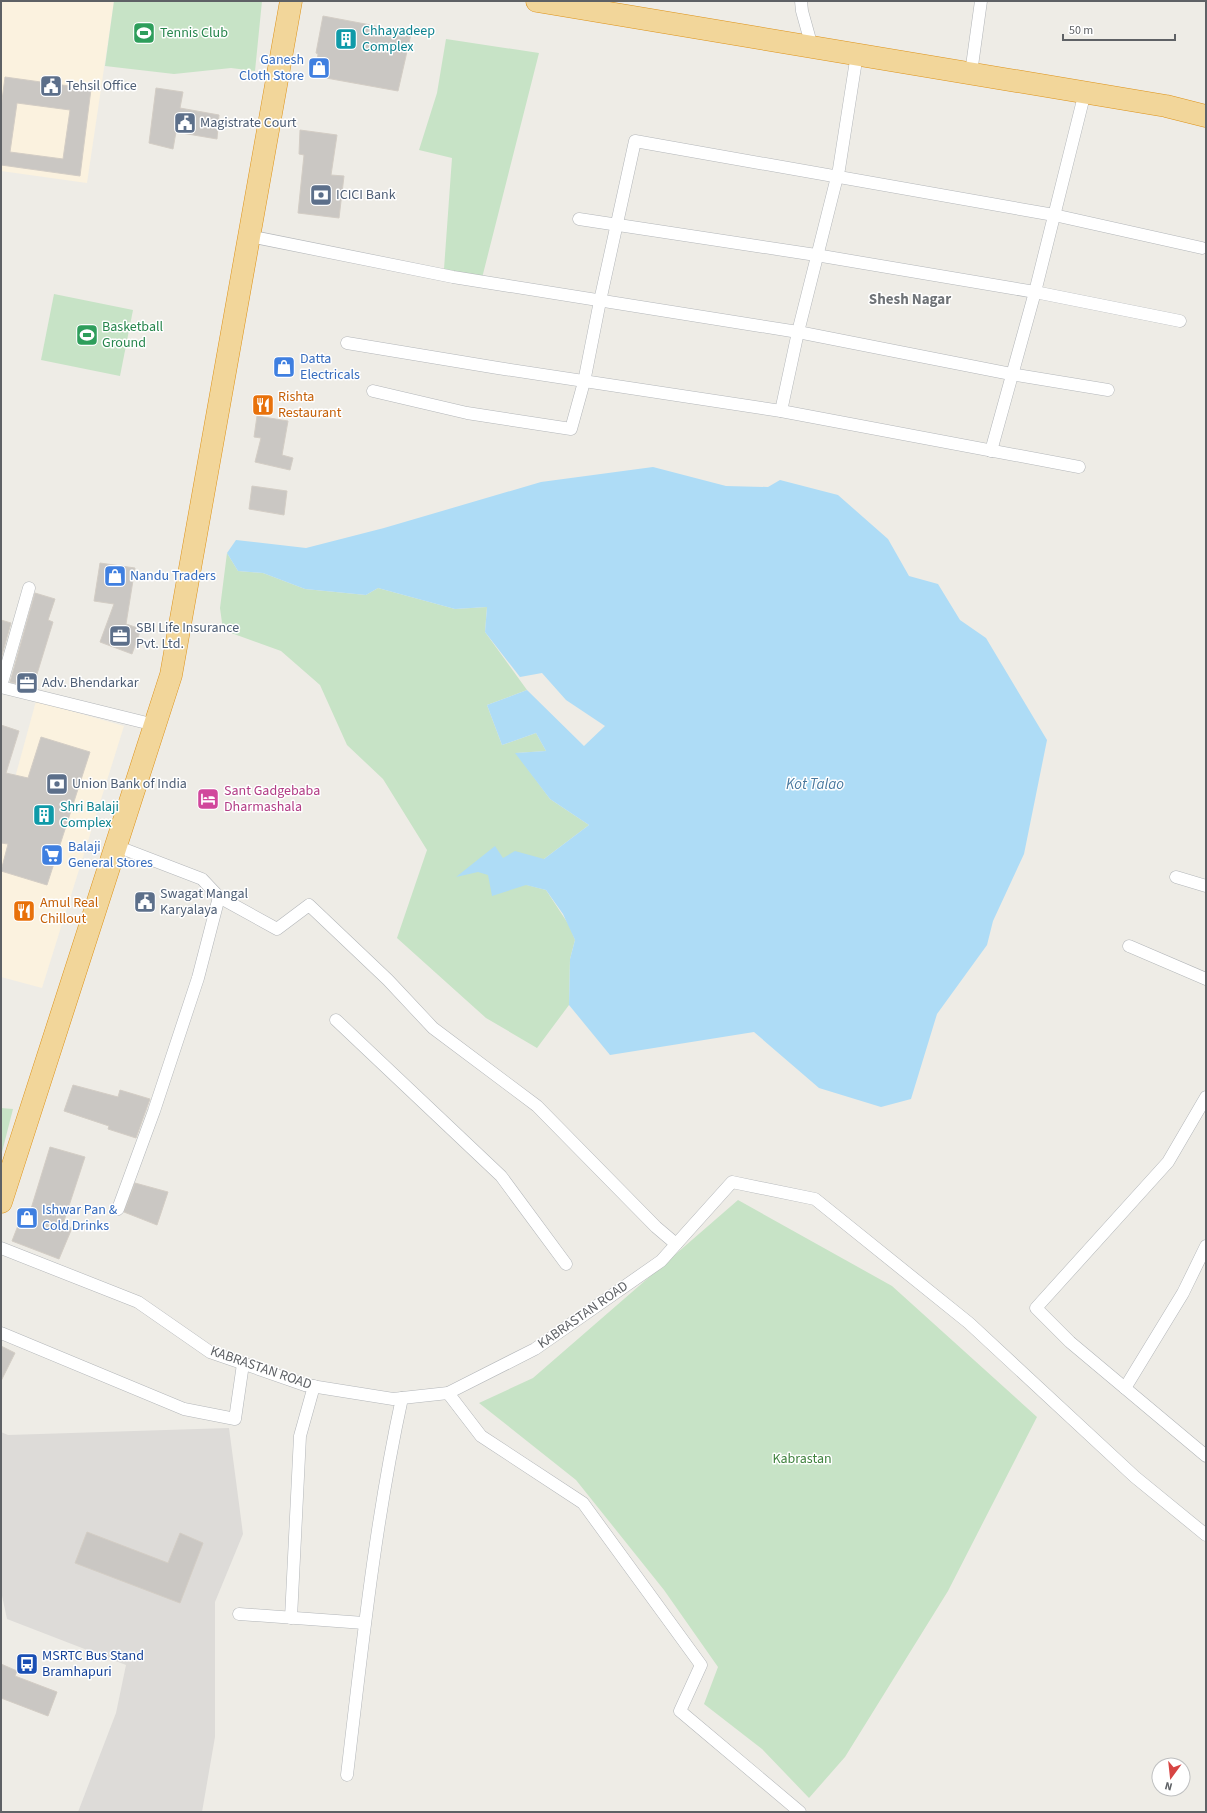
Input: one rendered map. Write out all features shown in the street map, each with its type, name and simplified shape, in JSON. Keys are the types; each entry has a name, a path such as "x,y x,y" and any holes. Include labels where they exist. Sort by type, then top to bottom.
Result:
{"highway":[{"path":"1,1202 171,675 291,1"},
{"path":"537,1 613,7 812,47 1166,106 1206,116"}],"street":[{"path":"801,1 802,11 812,47"},
{"path":"971,73 981,1"},
{"path":"781,411 816,255 837,177 857,54"},
{"path":"991,450 1035,292 1085,92"},
{"path":"374,391 467,413 571,429 584,382 635,141 1054,215 1202,248"},
{"path":"579,219 816,255 1035,292 1180,321"},
{"path":"249,236 453,277 798,332 1011,374 1108,390"},
{"path":"347,343 584,382 781,411 1080,467"},
{"path":"29,588 1,686 155,725"},
{"path":"116,846 202,879 219,897 276,929 310,905 388,980 433,1028 537,1106 656,1227 676,1244"},
{"path":"1176,877 1206,886"},
{"path":"118,1209 154,1111 198,978 219,897"},
{"path":"1129,946 1206,978"},
{"path":"336,1020 501,1176 566,1264"},
{"path":"1205,1102 1168,1162 1036,1308 1070,1342 1206,1456"},
{"name":"KABRASTAN ROAD","path":"1,1248 138,1302 210,1352 305,1385 393,1399 448,1393 535,1349 661,1261 732,1182 815,1199 970,1323 1135,1477 1206,1535"},
{"path":"1125,1388 1183,1293 1206,1246"},
{"path":"1,1333 184,1409 235,1419 243,1364"},
{"path":"291,1618 300,1436 314,1386"},
{"path":"448,1393 481,1436 583,1503 701,1665 680,1711 800,1812"},
{"path":"347,1775 364,1623 378,1527 390,1453 402,1398"},
{"path":"239,1614 364,1623"}],"shaded area":[{"name":"Tehsil Office","path":"1,1 114,1 87,183 1,171"},
{"path":"36,701 124,726 42,988 1,977 1,829"},
{"path":"229,1428 243,1534 215,1602 215,1737 202,1812 78,1812 116,1713 126,1665 7,1619 1,1591 1,1432 8,1435"}],"green space":[{"path":"114,1 262,1 255,71 231,68 174,74 105,66"},
{"path":"446,39 539,53 482,278 444,269 452,158 419,150 437,93"},
{"name":"Basketball Ground","path":"54,294 133,310 120,376 41,360"},
{"path":"227,553 238,571 263,573 305,589 366,595 378,588 455,609 487,607 485,632 527,690 487,705 502,745 536,733 546,751 516,753 550,799 589,825 544,859 527,885 546,890 569,925 575,940 570,959 569,1005 537,1048 486,1018 397,938 427,850 383,779 347,745 320,685 281,651 223,630 220,608"},
{"path":"1,1108 13,1109 1,1156"},
{"name":"Kabrastan","path":"738,1200 892,1286 1037,1417 948,1591 845,1757 809,1798 762,1749 704,1704 718,1667 664,1590 576,1480 479,1403 533,1378"}],"water":[{"name":"Kot Talao","path":"653,467 726,486 768,487 780,480 838,495 888,539 909,576 938,584 960,620 986,638 1047,740 1024,854 993,921 987,945 937,1014 911,1099 881,1107 819,1088 754,1032 610,1055 569,1005 570,959 575,940 563,914 546,890 526,885 492,896 488,875 478,872 456,877 495,846 503,858 515,851 544,859 589,825 550,799 515,753 546,751 536,733 502,745 487,705 527,690 584,746 605,726 566,700 542,673 520,677 485,632 487,607 455,609 378,588 366,595 305,589 263,573 238,571 227,553 236,540 306,548 384,528 541,482"}],"building":[{"path":"323,16 411,34 398,91 315,76 318,54 316,53"},
{"path":"5,77 91,89 80,176 1,165 1,108","holes":["17,103 70,110 63,159 10,152"]},
{"name":"Magistrate Court","path":"156,88 183,92 180,108 219,115 217,139 176,132 173,149 149,143"},
{"path":"300,130 337,135 331,175 344,176 339,218 298,213 304,155 299,154"},
{"path":"257,416 288,421 282,455 293,458 290,470 255,462 261,438 254,437"},
{"path":"252,486 287,491 284,515 249,509"},
{"path":"100,563 135,568 126,624 141,629 132,654 100,642 114,604 94,601"},
{"path":"35,593 55,599 48,620 53,622 33,687 10,682"},
{"path":"1,620 11,623 1,659"},
{"name":"Shri Balaji Complex","path":"1,725 19,731 6,773 28,778 41,737 90,752 47,885 1,871 8,844 1,843"},
{"path":"73,1085 118,1097 120,1090 150,1099 136,1138 108,1129 109,1126 64,1111"},
{"path":"50,1147 85,1157 63,1224 72,1228 59,1259 12,1241 24,1210 30,1212"},
{"path":"135,1183 168,1192 157,1225 124,1212"},
{"path":"1,1346 15,1353 1,1381"},
{"path":"87,1532 168,1563 180,1533 203,1543 180,1603 75,1563"},
{"path":"1,1664 17,1671 15,1676 57,1692 48,1716 1,1698"}],"place":[{"name":"Tennis Club","path":"144,33"},
{"name":"Chhayadeep Complex","path":"346,39"},
{"name":"Ganesh Cloth Store","path":"319,68"},
{"name":"Tehsil Office","path":"51,86"},
{"name":"Magistrate Court","path":"185,123"},
{"name":"ICICI Bank","path":"321,195"},
{"name":"Basketball Ground","path":"87,335"},
{"name":"Datta Electricals","path":"284,367"},
{"name":"Rishta Restaurant","path":"263,405"},
{"name":"Nandu Traders","path":"115,576"},
{"name":"SBI Life Insurance Pvt. Ltd.","path":"120,636"},
{"name":"Adv. Bhendarkar","path":"27,683"},
{"name":"Union Bank of India","path":"57,784"},
{"name":"Sant Gadgebaba Dharmashala","path":"208,799"},
{"name":"Shri Balaji Complex","path":"44,815"},
{"name":"Balaji General Stores","path":"52,855"},
{"name":"Swagat Mangal Karyalaya","path":"145,902"},
{"name":"Amul Real Chillout","path":"24,911"},
{"name":"Ishwar Pan & Cold Drinks","path":"27,1218"},
{"name":"MSRTC Bus Stand Bramhapuri","path":"27,1664"}],"district":[{"name":"Shesh Nagar","path":"910,299"}]}
